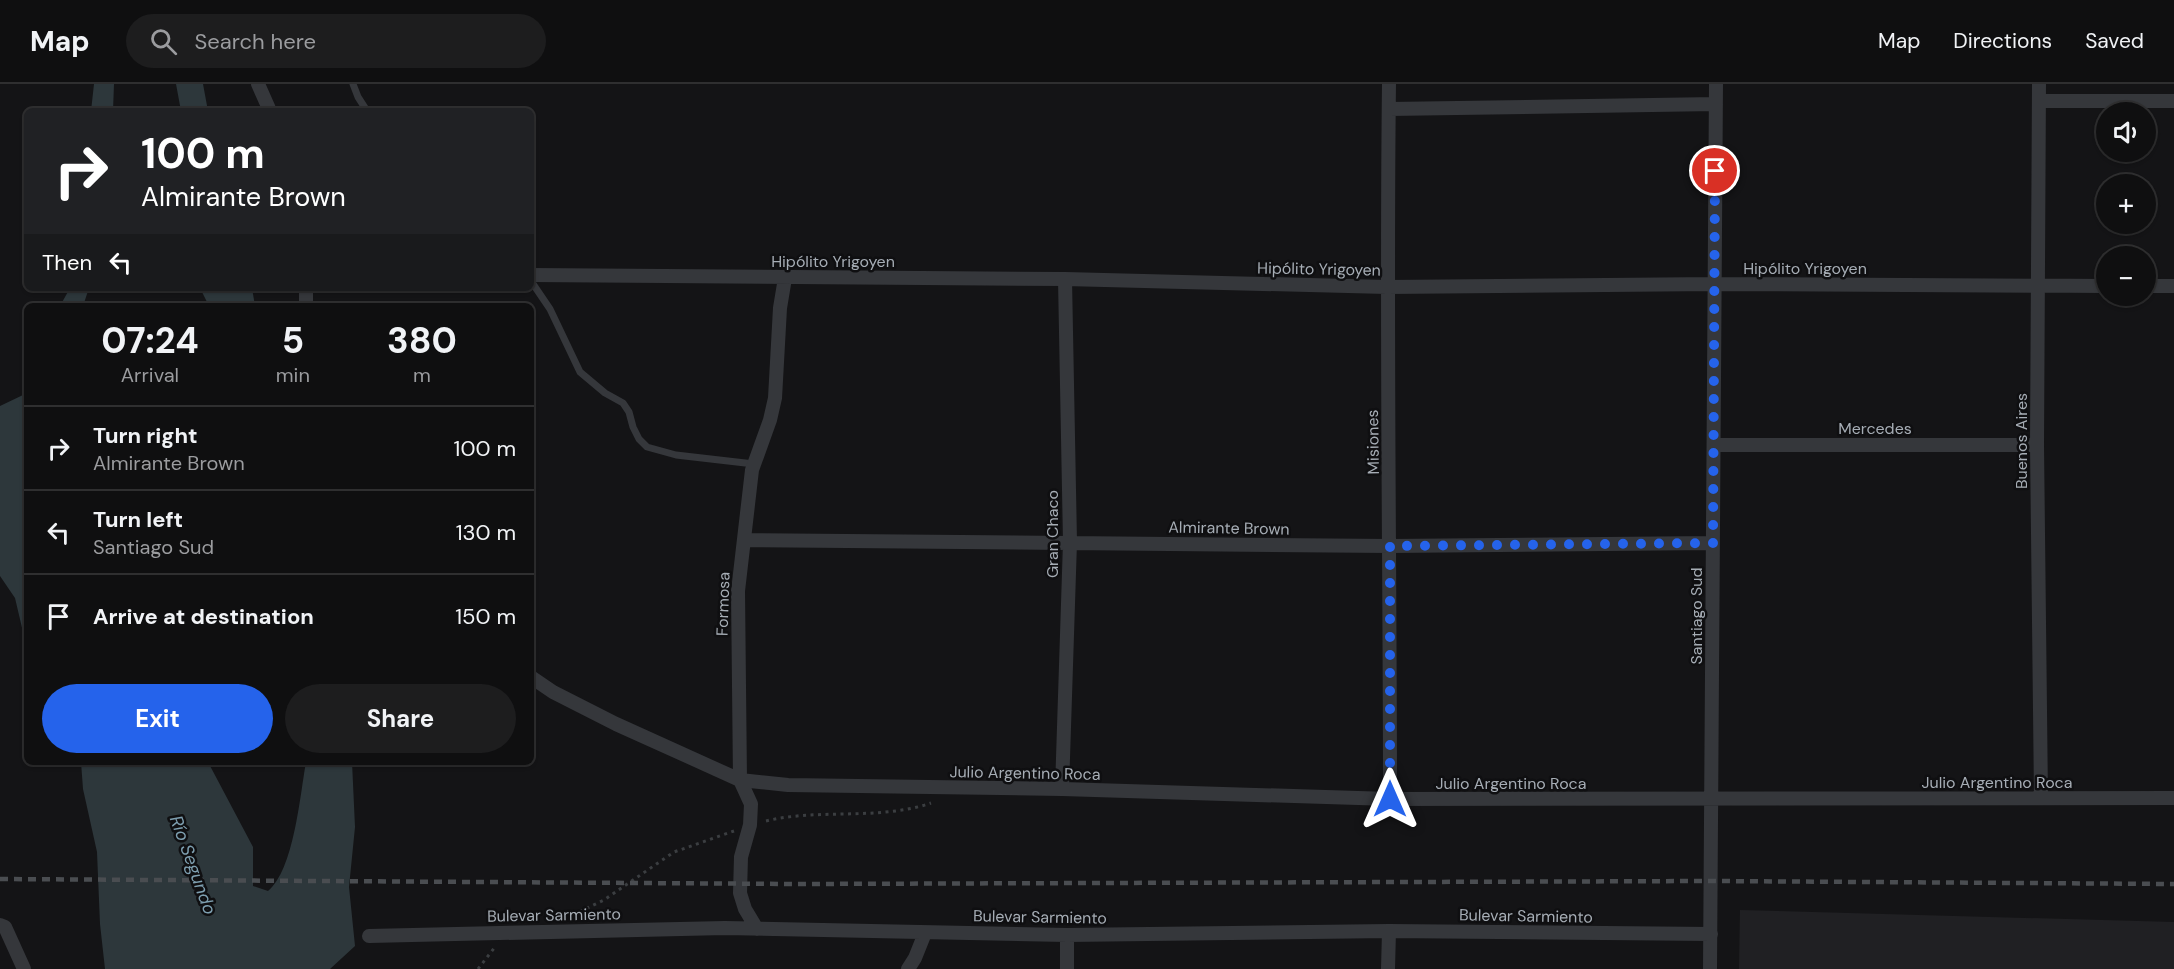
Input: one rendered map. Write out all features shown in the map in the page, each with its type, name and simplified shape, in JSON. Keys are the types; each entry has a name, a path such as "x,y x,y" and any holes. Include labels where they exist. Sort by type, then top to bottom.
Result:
{"street":[{"path":"258,84 269,108"},
{"name":"Misiones","path":"1389,84 1387,287 1390,799"},
{"name":"Santiago Sud","path":"1710,969 1716,84"},
{"name":"Buenos Aires","path":"2039,84 2037,445 2042,798"},
{"path":"2039,101 2174,101"},
{"path":"1389,108 1716,104"},
{"name":"Hipólito Yrigoyen","path":"534,275 1065,279 1387,287 1715,284 2096,286"},
{"name":"Formosa","path":"757,929 745,909 740,893 741,857 750,825 751,804 740,780 738,591 754,464 770,420 775,398 780,308 785,278"},
{"name":"Gran Chaco","path":"1062,789 1070,542 1065,279"},
{"path":"2156,286 2174,286"},
{"name":"Mercedes","path":"1714,445 2037,445"},
{"name":"Almirante Brown","path":"744,540 1390,546 1713,543"},
{"name":"Julio Argentino Roca","path":"534,679 553,692 616,724 740,780 788,784 1062,789 1390,799 2174,798"},
{"path":"0,925 5,927 24,969"},
{"name":"Bulevar Sarmiento","path":"369,936 757,929 1067,935 1389,931 1711,934"},
{"path":"1388,969 1389,931"},
{"path":"908,969 925,933"},
{"path":"1067,935 1067,969"}],"lane":[{"path":"353,84 365,108"},
{"path":"358,97 360,108"},
{"path":"534,285 550,309 580,372 605,393 622,403 629,412 639,439 647,447 676,455 754,464"}],"path":[{"path":"566,919 604,900 674,852 750,825 783,817 917,808 939,800"},
{"path":"478,969 494,947 505,944"}],"shaded area":[{"path":"1740,910 2174,922 2174,969 1739,969"}],"water":[{"path":"94,84 114,84 113,108 91,108"},
{"path":"176,84 203,84 207,108 180,108"},
{"path":"68,291 88,291 84,303 62,303"},
{"path":"202,291 252,291 254,303 208,303"},
{"path":"24,390 24,636 15,598 0,576 0,406 23,395"},
{"name":"Río Segundo","path":"81,765 210,765 253,847 253,886 268,891 277,881 290,850 306,765 352,765 355,827 349,887 355,946 330,969 105,969 100,924 97,852 83,789"}],"railway":[{"path":"0,879 797,884 1712,881 2174,884"}],"route":[{"path":"1390,799 1390,546 1713,543 1715,171"}]}
